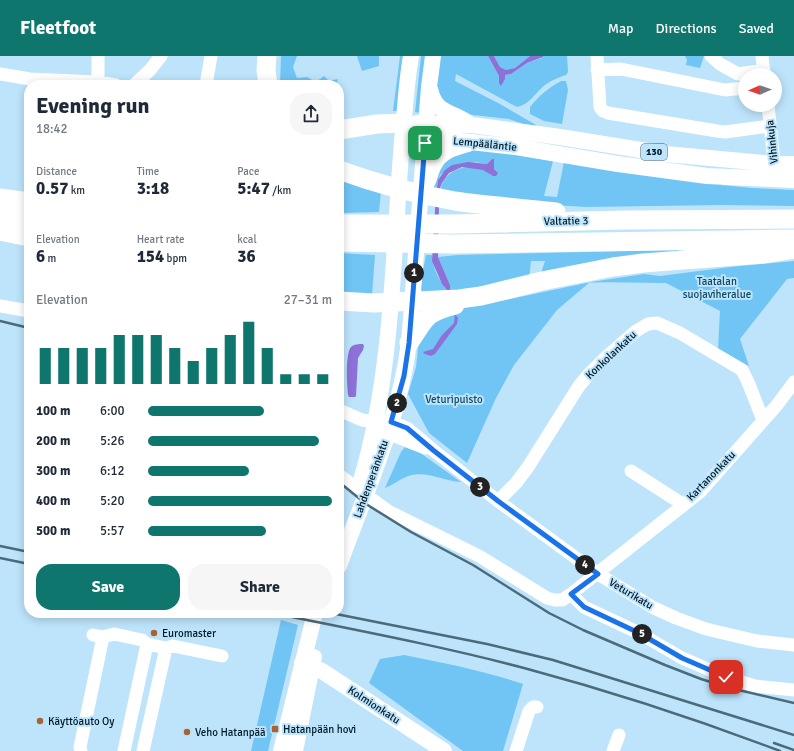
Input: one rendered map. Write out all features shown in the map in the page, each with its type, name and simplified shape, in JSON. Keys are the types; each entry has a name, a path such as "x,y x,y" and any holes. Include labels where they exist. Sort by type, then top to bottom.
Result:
{"highway":[{"path":"267,80 266,70 268,56"},
{"path":"344,129 377,124 404,123"},
{"path":"344,172 371,182 409,192 455,201 625,220"},
{"path":"0,191 24,192"},
{"path":"0,198 24,201"},
{"path":"0,215 24,218"},
{"name":"Valtatie 3","path":"344,224 454,224 625,220 794,219"},
{"path":"0,231 24,236"},
{"name":"Valtatie 3","path":"344,242 454,244 794,238"},
{"path":"344,301 374,303 412,300 459,299 481,296 542,281 613,267 643,263 764,254 794,249"},
{"path":"409,343 420,324 433,312 481,296"}],"main road":[{"name":"Lahdenperänkatu","path":"344,526 367,460 385,426 382,378 411,56"},
{"name":"Lahdenperänkatu","path":"344,551 385,426 404,376 409,343 429,87 433,56"},
{"name":"130","path":"429,87 434,100 440,109 444,112 459,116 472,125"},
{"name":"Lempääläntie","path":"404,123 411,131 472,125 666,154 774,164 794,164"},
{"name":"Lempääläntie","path":"426,130 473,143 516,147 618,164 707,176 794,180"},
{"path":"421,195 438,159 449,150 473,143"},
{"path":"295,751 314,618"},
{"path":"281,751 322,618"},
{"name":"Kolmionkatu","path":"307,665 322,671 444,751"}],"street":[{"path":"98,56 98,80"},
{"path":"139,80 150,70 161,56"},
{"path":"207,80 212,56"},
{"path":"597,56 600,107 603,111 725,132 770,126"},
{"path":"711,56 720,64 738,74"},
{"path":"762,56 764,68"},
{"path":"597,70 621,69 725,90 738,89"},
{"path":"0,74 44,80"},
{"name":"Vihinkuja","path":"769,112 776,180"},
{"path":"0,306 24,310"},
{"name":"Konkolankatu","path":"498,501 516,483 528,467 579,386 589,374 628,338 648,324 657,323 680,333 742,370 763,420"},
{"name":"Kartanonkatu","path":"344,479 388,511 478,556 547,598 562,600 598,574 700,492 777,405 794,382"},
{"name":"Veturikatu","path":"344,412 362,420 385,426 433,450 498,501 598,574 654,608 706,629 757,641 794,645"},
{"path":"630,471 684,504"},
{"path":"571,594 584,607 639,633 682,658 726,677 755,686 794,690"},
{"path":"81,751 80,746 98,636 114,634 142,640 147,644 166,648 173,646 222,656"},
{"path":"124,751 147,644"},
{"path":"143,751 166,648"},
{"path":"516,751 529,711 533,707 537,706"},
{"path":"613,751 619,735"}],"green space":[{"path":"281,56 297,56 293,67 297,78 307,77 312,80 280,80"},
{"path":"357,56 379,56 379,66 362,71"},
{"path":"400,56 406,56 397,111 393,111"},
{"path":"421,56 427,56 421,113 415,112"},
{"path":"438,56 488,56 499,76 499,83 505,79 505,75 511,74 527,63 542,58 543,56 567,56 568,72 566,75 545,85 529,101 517,107 456,74 455,81 500,104 536,125 532,127 509,119 464,114 439,98 436,80"},
{"path":"494,56 530,56 515,68 506,70 500,67"},
{"path":"685,56 704,56 700,68 686,65 687,60"},
{"path":"324,76 328,80 319,80"},
{"path":"561,81 566,81 568,90 562,124 544,121 530,114 530,107 537,99 548,89"},
{"path":"488,149 553,161 544,196 557,197 564,162 722,182 721,185 794,190 794,206 721,205 586,207 503,202 440,192 442,184 447,177 460,168 476,168 484,170 491,175 497,172 494,169 494,160 492,159 487,164 475,162 441,174 436,191 432,190 434,181 446,159 462,151"},
{"path":"344,176 381,191 379,212 344,213"},
{"path":"763,248 540,276 545,261 531,261 529,279 441,294 419,291 426,255 432,255 437,275 442,284 449,291 450,285 438,257 458,255"},
{"path":"344,253 375,255 372,295 344,293"},
{"name":"Taatalan suojaviheralue","path":"794,261 794,278 787,279 740,339 749,366 718,349 720,311 666,283 591,282 644,274 660,276"},
{"name":"Veturipuisto","path":"590,282 557,310 514,365 496,398 467,463 429,433 408,394 416,367 419,339 446,311"},
{"path":"405,447 419,452 461,482 428,475 415,474 405,477 385,488 401,452"},
{"path":"281,620 298,625 268,751 251,751"},
{"path":"404,655 479,671 523,684 503,751 463,751 369,683 380,659"}],"shaded area":[{"path":"488,56 494,56 500,67 506,70 515,68 530,56 543,57 527,63 511,74 505,75 505,79 501,86 499,83 499,76"},
{"path":"494,159 494,169 498,173 496,176 493,176 483,170 462,167 449,173 440,188 438,257 450,285 450,290 448,291 442,284 432,261 438,180 445,170 452,165 468,162 487,164"},
{"path":"455,314 458,318 457,324 435,354 431,356 425,354 423,352 433,349 442,335 454,323"},
{"path":"363,344 363,350 358,358 356,396 349,397 347,370 349,351 354,345"}],"railway":[{"path":"0,321 24,327"},
{"path":"344,486 366,504 411,532 473,565 549,613 583,630 701,679 730,688 794,703"},
{"path":"0,546 24,551"},
{"path":"0,558 24,563"},
{"path":"344,616 487,644 553,660 794,735"},
{"path":"297,618 430,645 524,668 653,706 780,751"},
{"path":"774,743 794,750"}],"place":[{"name":"Euromaster","path":"154,633"},
{"name":"Käyttöauto Oy","path":"40,721"},
{"name":"Hatanpään hovi","path":"275,729"},
{"name":"Veho Hatanpää","path":"187,732"}],"route":[{"path":"425,143 409,343 404,376 391,422 407,428 498,501 598,574 571,594 584,607 639,633 682,658 726,677"}]}
